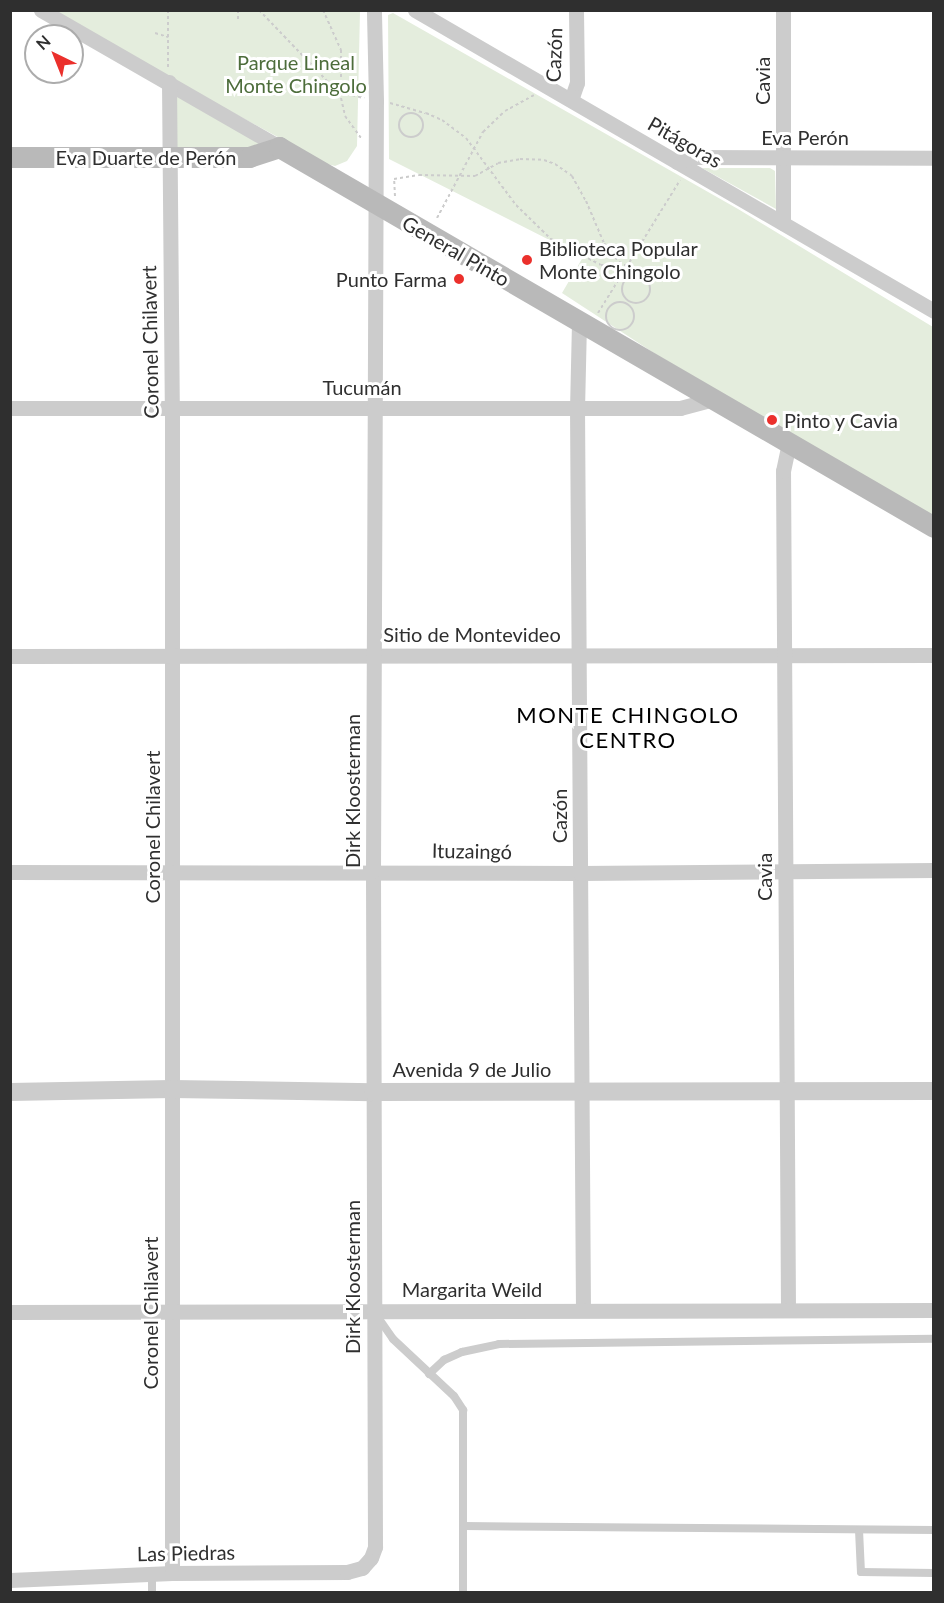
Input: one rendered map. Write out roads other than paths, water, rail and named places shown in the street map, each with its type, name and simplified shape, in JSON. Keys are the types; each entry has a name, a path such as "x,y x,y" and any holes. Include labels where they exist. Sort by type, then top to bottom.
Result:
{"main road":[{"name":"Eva Duarte de Perón","path":"10,157 249,157 279,147"},
{"name":"General Pinto","path":"279,147 933,527"}],"street":[{"name":"General Pinto","path":"41,10 169,81 279,147"},
{"name":"Dirk Kloosterman","path":"362,1568 371,1558 375,1546 373,1310 374,202 367,145 374,10"},
{"name":"Pitágoras","path":"415,10 933,311"},
{"name":"Cazón","path":"571,100 577,83 576,10"},
{"name":"Cavia","path":"783,10 783,223"},
{"name":"Coronel Chilavert","path":"169,81 173,871 172,1573"},
{"name":"Eva Perón","path":"682,165 691,157 933,158"},
{"name":"Cazón","path":"583,1310 577,407 584,325"},
{"name":"Tucumán","path":"10,408 680,408 713,399"},
{"name":"Cavia","path":"788,1310 784,872 786,654 783,471 789,443"},
{"name":"Sitio de Montevideo","path":"10,656 933,655"},
{"name":"Ituzaingó","path":"10,872 579,873 933,870"},
{"name":"Avenida 9 de Julio","path":"10,1092 172,1089 373,1092 933,1091"},
{"name":"Margarita Weild","path":"10,1312 933,1310"},
{"name":"Las Piedras","path":"10,1580 172,1573 347,1572 362,1568"}],"lane":[{"path":"373,1310 393,1339 454,1396 463,1410 463,1593"},
{"path":"429,1374 444,1360 462,1352 499,1344 933,1340"},
{"path":"464,1526 933,1530"},
{"path":"859,1530 861,1572 933,1573"},
{"path":"152,1574 152,1593"}],"place":[{"name":"Biblioteca Popular Monte Chingolo","path":"527,260"},
{"name":"Punto Farma","path":"459,279"},
{"name":"Pinto y Cavia","path":"772,420"}],"district":[{"name":"MONTE CHINGOLO CENTRO","path":"628,726"}],"park label":[{"name":"Parque Lineal Monte Chingolo","path":"296,74"}]}
